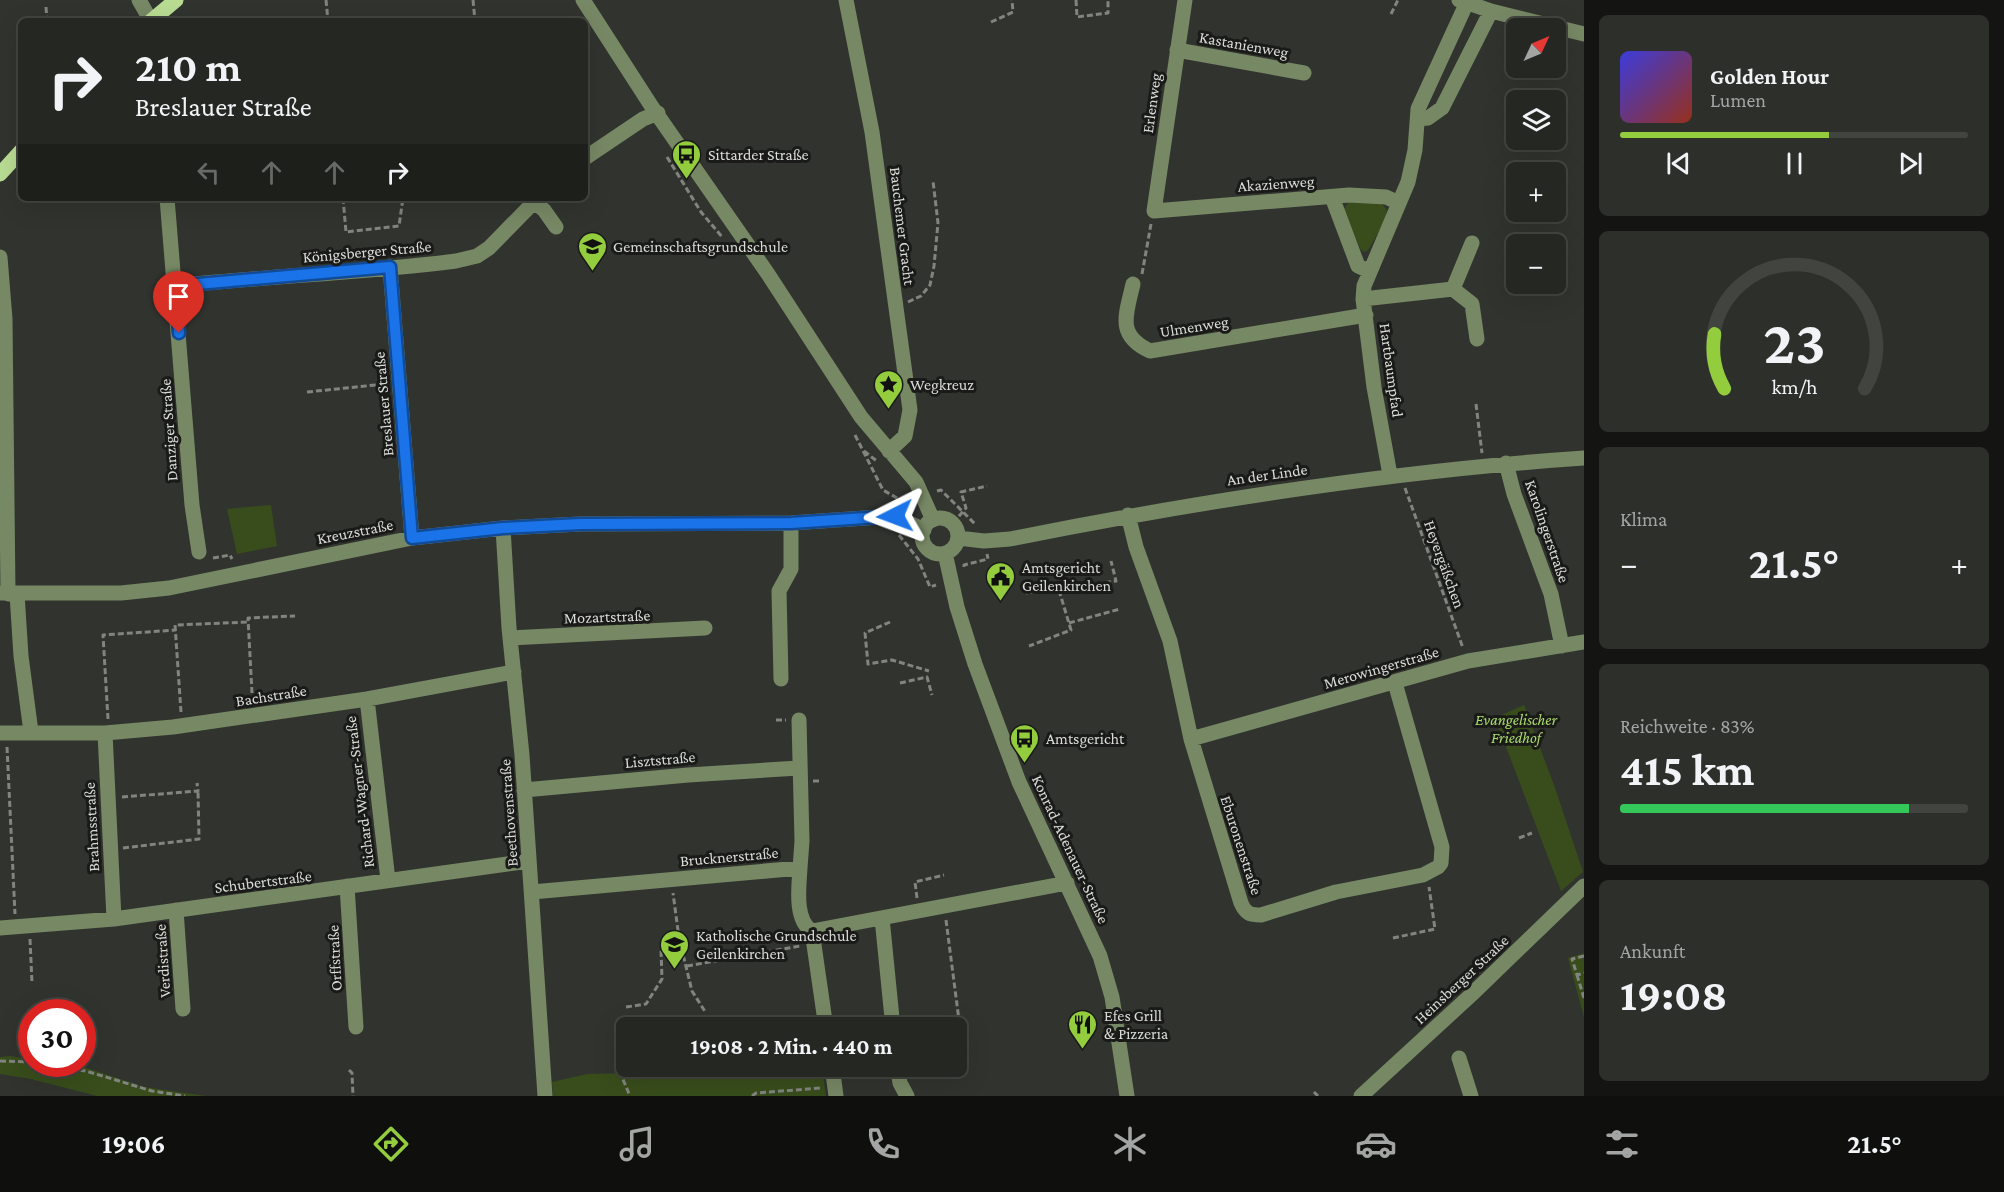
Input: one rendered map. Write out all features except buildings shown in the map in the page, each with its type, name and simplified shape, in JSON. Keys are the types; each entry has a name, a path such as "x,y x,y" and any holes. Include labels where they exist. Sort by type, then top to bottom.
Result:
{"main road":[{"path":"155,18 176,0"},
{"path":"0,174 18,154"}],"street":[{"path":"139,0 149,18"},
{"path":"583,0 657,113 762,264 861,417 916,482 928,525 923,539 927,548 936,553 951,550 956,531 944,519 928,525"},
{"name":"Bauchemer Gracht","path":"846,0 872,132 910,410 905,436 889,451"},
{"name":"Erlenweg","path":"1154,211 1185,0"},
{"path":"1465,1 1491,11 1584,34"},
{"name":"Hartbaumpfad","path":"1396,475 1374,387 1363,299 1364,286 1408,182 1415,150 1418,109 1465,1"},
{"path":"1418,119 1428,118 1442,108 1491,11"},
{"name":"Kastanienweg","path":"1177,50 1304,73"},
{"path":"588,156 643,119 657,113"},
{"path":"1332,197 1358,266 1369,271"},
{"name":"Akazienweg","path":"1154,211 1332,197 1386,197 1399,202"},
{"name":"Danziger Straße","path":"167,201 192,505 199,552"},
{"name":"Königsberger Straße","path":"175,286 456,261 477,256 489,248 535,201"},
{"path":"537,201 556,227"},
{"path":"1453,289 1472,243"},
{"path":"0,257 12,318 8,593 21,656 31,732"},
{"name":"Breslauer Straße","path":"390,267 412,538"},
{"name":"Ulmenweg","path":"1133,284 1126,328 1129,337 1150,351 1365,315"},
{"path":"1363,299 1453,289 1472,304 1476,339"},
{"name":"An der Linde","path":"956,531 984,541 1010,538 1214,500 1484,465 1584,458"},
{"name":"Karolingerstraße","path":"1506,463 1514,494 1551,594 1562,646"},
{"name":"Eburonenstraße","path":"1128,515 1136,547 1170,641 1191,739 1215,823 1246,913 1261,915 1336,892 1427,873"},
{"name":"Kreuzstraße","path":"8,593 121,593 169,588 412,538 503,528 580,524 791,523 895,516 928,525"},
{"path":"780,679 779,591 791,569 791,523"},
{"name":"Beethovenstraße","path":"503,528 532,892 545,1096"},
{"name":"Konrad-Adenauer-Straße","path":"945,553 954,600 1019,782 1100,956 1112,998 1127,1096"},
{"name":"Mozartstraße","path":"510,638 705,628"},
{"name":"Merowingerstraße","path":"1191,739 1468,661 1584,642"},
{"name":"Bachstraße","path":"3,733 107,733 183,726 367,699 514,672"},
{"path":"1395,683 1442,847 1441,863 1427,873"},
{"name":"Richard-Wagner-Straße","path":"367,699 388,880"},
{"path":"799,720 802,841 800,868"},
{"name":"Brahmsstraße","path":"107,733 114,919"},
{"name":"Lisztstraße","path":"524,790 688,775 799,768"},
{"name":"Schubertstraße","path":"0,927 114,919 529,861"},
{"name":"Brucknerstraße","path":"532,892 800,868 798,891 802,918 813,938 824,1017"},
{"path":"813,938 882,918 1067,883"},
{"name":"Orffstraße","path":"347,886 356,1027"},
{"name":"Heinsberger Straße","path":"1361,1096 1584,886"},
{"name":"Verdistraße","path":"176,910 183,1009"},
{"path":"882,918 892,1017"},
{"path":"1459,1058 1471,1096"},
{"path":"899,1077 907,1096"}],"path":[{"path":"326,0 328,18"},
{"path":"473,0 475,18"},
{"path":"991,22 1013,12 1012,0"},
{"path":"1076,0 1077,17 1108,13 1108,0"},
{"path":"1391,14 1398,0"},
{"path":"46,7 47,18"},
{"path":"895,307 921,296 930,285 938,223 933,181"},
{"path":"343,201 346,232 399,226 403,201"},
{"path":"1133,284 1142,280 1154,211"},
{"path":"307,392 399,382"},
{"path":"1476,404 1484,465"},
{"name":"Heyergäßchen","path":"1396,475 1405,489 1468,661"},
{"path":"956,531 966,508 962,492 987,486"},
{"path":"1096,584 1116,580 1111,561"},
{"path":"1026,593 1058,587 1071,630 1029,646"},
{"path":"1069,623 1120,609"},
{"path":"252,693 248,618 295,616"},
{"path":"183,726 175,625 248,622"},
{"path":"890,622 865,633 868,664 892,660 929,671"},
{"path":"107,733 102,635 176,630"},
{"path":"900,683 927,677 932,695"},
{"path":"3,733 23,925 32,983"},
{"path":"197,783 200,844"},
{"path":"108,798 198,791"},
{"path":"1519,838 1532,833"},
{"path":"110,850 200,839"},
{"path":"1393,939 1435,929 1427,873"},
{"path":"919,911 915,882 944,875"},
{"path":"671,879 679,938 692,991 706,1013"},
{"path":"944,907 959,1017"},
{"path":"626,1007 646,1005 662,979 661,948 679,938"},
{"path":"687,966 813,938"},
{"path":"1584,956 1572,959 1584,998"},
{"path":"1577,975 1584,973"},
{"path":"0,1061 18,1062"},
{"path":"349,1070 352,1073 353,1096"},
{"path":"96,1074 152,1091 185,1096"},
{"path":"622,1077 630,1096"},
{"path":"752,1096 756,1093 836,1091"},
{"path":"1314,1092 1318,1096"}],"green space":[{"path":"1359,201 1381,203 1387,210 1384,223 1365,252 1361,250 1343,210 1348,203"},
{"path":"271,505 277,546 237,554 227,509"},
{"name":"Evangelischer Friedhof","path":"1524,705 1583,872 1561,891 1495,718"},
{"path":"1584,953 1584,1017 1568,958"},
{"path":"0,1057 18,1057 18,1077 0,1074"},
{"path":"96,1071 144,1087 206,1096 97,1096 19,1077 96,1077"},
{"path":"616,1073 616,1077 823,1077 826,1096 553,1096 552,1082 587,1074"}],"place":[{"name":"Sittarder Straße","path":"687,180"},
{"name":"Gemeinschaftsgrundschule","path":"592,272"},
{"name":"Wegkreuz","path":"889,410"},
{"name":"Amtsgericht Geilenkirchen","path":"1001,602"},
{"name":"Amtsgericht","path":"1025,764"},
{"name":"Katholische Grundschule Geilenkirchen","path":"675,970"},
{"name":"Efes Grill & Pizzeria","path":"1083,1050"}],"route":[{"path":"179,333 175,286 243,278 321,274 390,267 412,538 503,528 580,524 791,523 895,516"}]}
